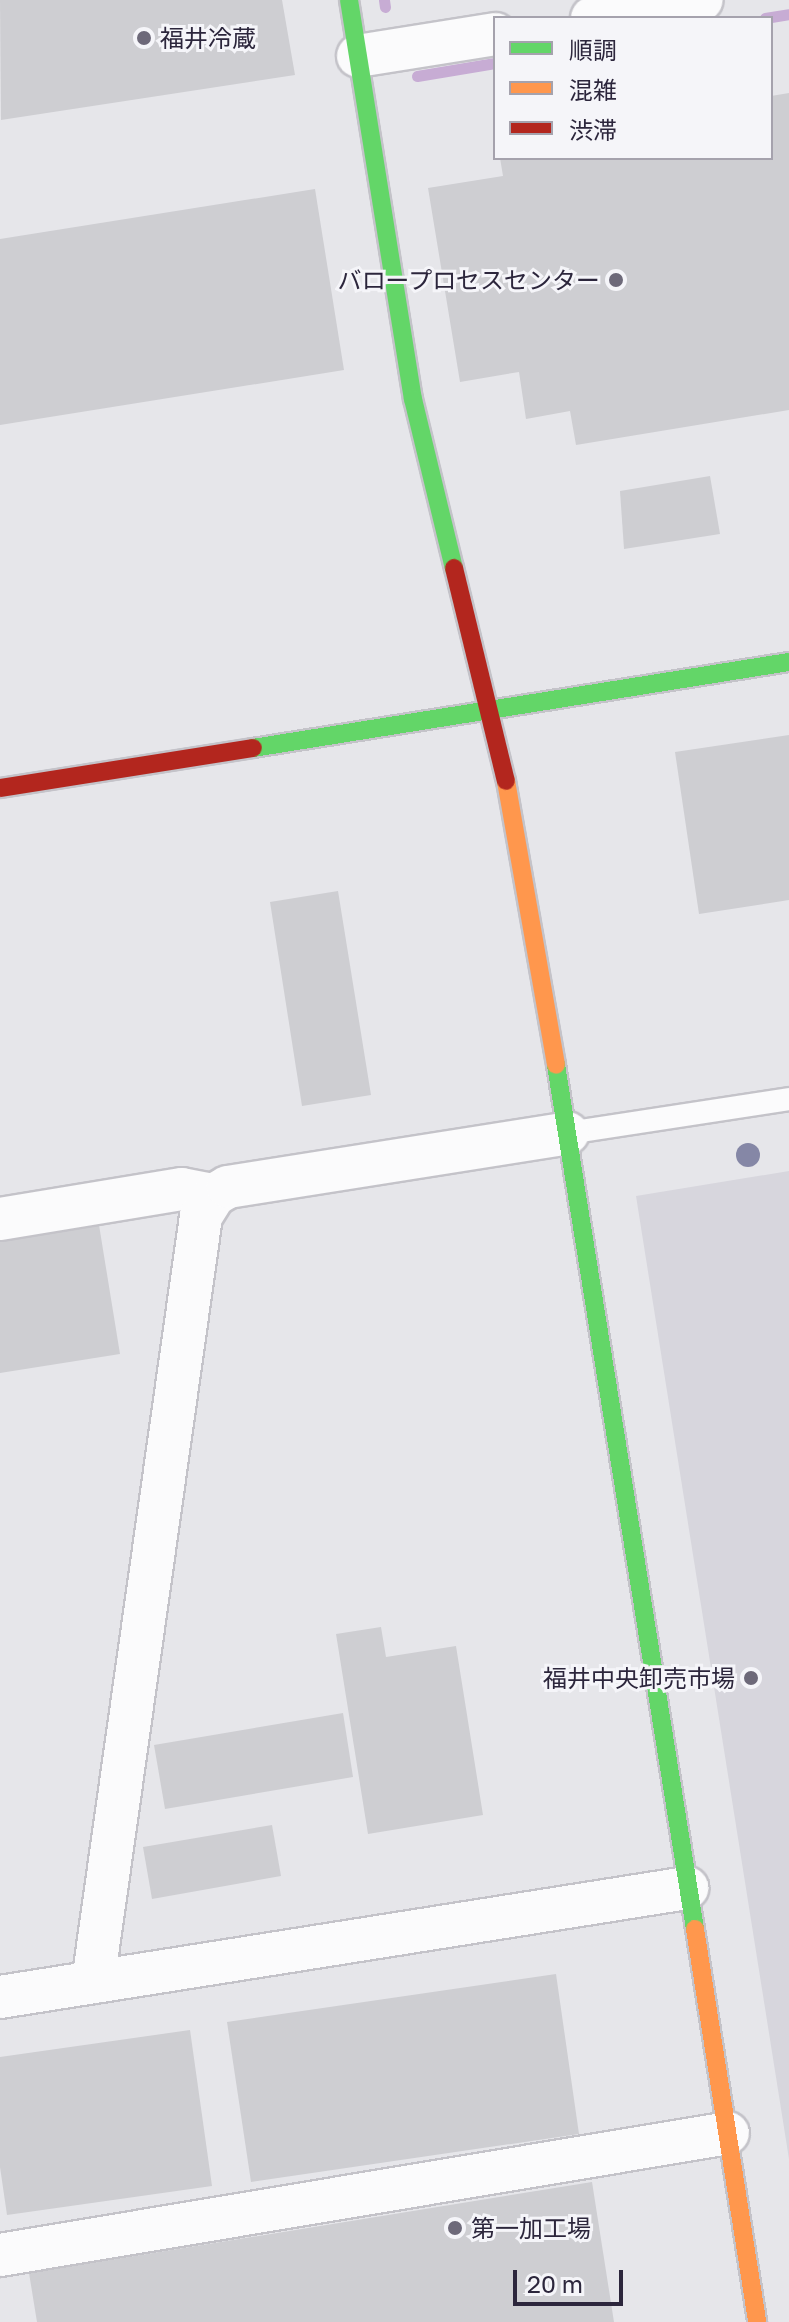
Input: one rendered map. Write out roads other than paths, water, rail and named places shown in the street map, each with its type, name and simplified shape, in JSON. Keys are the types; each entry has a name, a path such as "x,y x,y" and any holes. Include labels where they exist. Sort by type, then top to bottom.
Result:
{"street":[{"path":"349,0 413,399 507,786 568,1133 757,2322"},
{"path":"604,16 702,0"},
{"path":"358,56 493,34"},
{"path":"0,788 789,662"},
{"path":"93,1982 201,1216 214,1195 228,1187 568,1133"},
{"path":"0,1219 182,1189 214,1195"},
{"path":"0,1997 687,1888"},
{"path":"0,2255 728,2133"}],"lane":[{"path":"568,1133 789,1099"}],"waterway":[{"path":"384,0 385,7"},
{"path":"773,17 789,14"},
{"path":"417,76 493,63"}],"place":[{"name":"福井冷蔵","path":"144,38"},
{"name":"バロープロセスセンター","path":"616,280"},
{"name":"福井中央卸売市場","path":"751,1678"},
{"name":"第一加工場","path":"455,2228"}]}
